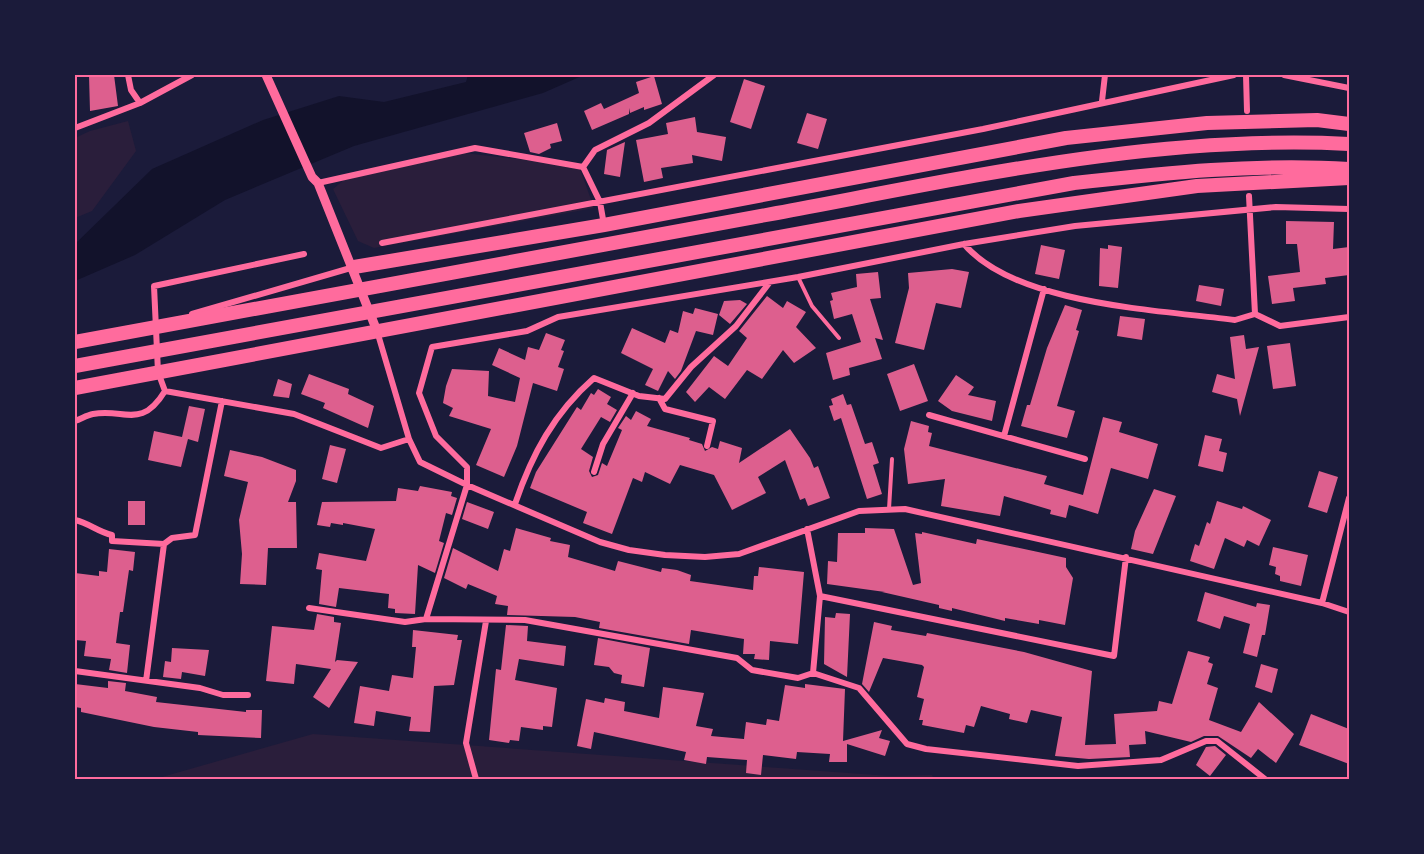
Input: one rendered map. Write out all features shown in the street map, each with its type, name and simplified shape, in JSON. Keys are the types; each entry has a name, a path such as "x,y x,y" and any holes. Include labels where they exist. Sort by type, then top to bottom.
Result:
{"highway":[{"path":"354,267 604,225 1066,138 1207,123 1317,120 1349,124"},
{"path":"75,342 894,191 1073,161 1192,146 1349,144"},
{"path":"75,366 1074,183 1195,170 1318,167 1349,169"},
{"path":"75,388 1019,211 1197,186 1349,178"}],"street":[{"path":"128,75 131,90 140,103"},
{"path":"75,128 140,103 192,75"},
{"path":"266,75 354,267 377,331 409,439 420,462 467,486 515,504 600,542 629,550 705,557 739,554 859,511 905,509 1126,557 1322,603 1349,612"},
{"path":"583,167 595,150 649,123 714,75"},
{"path":"1102,101 1105,75"},
{"path":"382,243 983,129 1102,101 1234,75"},
{"path":"1246,75 1247,111"},
{"path":"1284,75 1349,88"},
{"path":"315,180 475,148 583,167"},
{"path":"583,167 600,202 604,225"},
{"path":"1249,196 1255,314"},
{"path":"426,620 467,486 467,467 436,436 419,393 432,347 527,331 558,317 771,282 964,244 1075,226 1276,207 1349,209"},
{"path":"964,244 977,260 1011,278 1087,301 1235,320 1255,314 1280,326 1349,317"},
{"path":"165,391 158,372 154,286 304,254"},
{"path":"75,342 155,325 354,267"},
{"path":"515,504 540,442 575,395 594,378 633,393 665,399 691,367 736,326 771,282"},
{"path":"1004,436 1044,289"},
{"path":"165,391 294,414 381,448 409,439"},
{"path":"75,421 95,414 129,417 155,406 165,391"},
{"path":"594,472 603,444 633,393"},
{"path":"658,398 664,409 713,421 707,446"},
{"path":"75,520 92,526 98,532 112,534 112,541 164,544 172,538 195,535 222,401"},
{"path":"929,415 1085,459"},
{"path":"1322,603 1349,498"},
{"path":"807,528 820,596 813,673"},
{"path":"146,681 164,544"},
{"path":"820,596 1114,656 1126,557"},
{"path":"309,608 405,622 525,620 737,658 752,670 798,678 813,673 859,688 907,744 1078,766 1161,760 1206,741 1217,741 1265,779"},
{"path":"476,779 466,743 486,621"},
{"path":"75,671 200,688 223,695 248,694"}],"lane":[{"path":"798,277 812,306 839,338"},
{"path":"888,509 892,459"}],"shaded area":[{"path":"468,75 584,75 543,93 354,146 225,200 135,255 75,281 75,244 152,169 263,120 339,96 384,102 466,82"},
{"path":"128,121 136,151 92,211 75,218 75,138 90,131"},
{"path":"464,153 579,166 594,208 374,248 358,241 333,189 344,180"},
{"path":"313,734 890,776 932,775 934,779 155,779"}],"building":[{"path":"89,75 114,75 118,106 90,111"},
{"path":"654,76 662,104 644,110 644,107 630,113 629,108 629,114 592,130 584,111 601,103 604,109 639,93 636,82"},
{"path":"744,79 765,86 751,129 730,122"},
{"path":"807,113 827,119 818,149 797,143"},
{"path":"695,117 697,132 726,137 722,161 692,155 693,163 661,168 663,178 644,182 636,140 668,134 666,123"},
{"path":"557,123 562,141 550,144 551,148 539,154 530,152 524,133"},
{"path":"625,142 620,177 604,174 607,150"},
{"path":"1286,221 1334,222 1333,249 1349,247 1349,275 1325,278 1326,284 1293,288 1295,301 1272,304 1268,276 1300,272 1297,244 1286,244"},
{"path":"1041,245 1065,250 1059,279 1035,274"},
{"path":"1108,245 1122,247 1118,288 1099,286 1100,248 1108,249"},
{"path":"952,269 969,272 961,308 936,303 924,350 895,343 909,288 908,273"},
{"path":"878,272 881,298 870,299 883,340 875,338 882,359 849,368 850,375 833,380 826,353 861,342 852,314 834,319 830,301 833,300 831,293 857,287 856,274"},
{"path":"1199,285 1224,289 1221,306 1196,301"},
{"path":"767,296 783,308 787,301 806,312 796,327 816,348 794,363 783,350 762,379 747,370 725,399 709,387 695,402 686,392 714,356 728,366 747,338 739,331"},
{"path":"740,300 747,304 730,324 719,315 724,301"},
{"path":"1065,305 1082,310 1076,330 1079,331 1057,406 1075,411 1067,438 1021,426 1027,405 1030,405 1047,348"},
{"path":"695,308 718,314 713,335 696,331 681,371 675,379 668,371 658,391 645,385 653,369 621,353 632,328 665,343 670,330 678,333 683,311 693,314"},
{"path":"1120,316 1145,319 1142,340 1117,336"},
{"path":"546,333 565,340 558,367 564,369 557,391 533,383 517,446 504,477 476,465 491,429 449,416 453,408 443,403 446,386 452,369 489,371 488,396 515,402 520,378 492,365 499,348 525,360 528,347 539,350"},
{"path":"1244,335 1246,349 1259,347 1240,416 1237,399 1212,392 1217,374 1235,379 1230,337"},
{"path":"1290,343 1296,386 1273,389 1267,346"},
{"path":"914,364 928,401 900,411 887,374"},
{"path":"309,374 349,389 348,394 374,406 368,428 323,408 325,403 301,394"},
{"path":"956,375 974,387 968,395 996,401 992,421 952,411 938,401"},
{"path":"278,379 292,384 289,398 273,396"},
{"path":"598,389 611,397 607,404 617,410 610,422 601,417 581,449 593,457 589,471 592,477 598,475 602,463 607,466 622,430 618,428 626,416 631,420 636,411 651,419 647,426 690,438 689,440 702,444 705,451 712,447 718,449 720,441 742,448 739,463 790,429 810,458 814,468 818,466 830,498 808,506 805,498 800,500 785,460 758,477 766,493 732,510 714,475 680,465 670,484 645,472 642,482 633,478 612,534 583,523 587,512 530,488 536,472 577,407 581,410 591,393 594,395"},
{"path":"843,394 847,405 851,404 865,444 872,442 879,463 873,465 882,494 867,499 841,418 834,421 829,406 833,405 831,399"},
{"path":"189,406 205,409 198,442 188,439 181,467 148,460 154,431 182,437"},
{"path":"1103,417 1122,422 1119,432 1158,444 1148,479 1111,468 1098,514 1069,505 1066,518 1050,514 1051,510 1004,496 1000,516 941,506 945,479 908,484 904,449 911,421 929,426 928,432 932,433 929,446 1047,476 1044,484 1083,495"},
{"path":"1205,435 1222,439 1219,451 1227,453 1223,472 1198,466"},
{"path":"330,445 346,449 337,483 322,479"},
{"path":"230,450 262,457 296,470 296,481 288,502 296,502 297,548 268,548 266,585 240,584 242,554 239,520 248,482 224,476"},
{"path":"1319,471 1338,477 1327,513 1308,507"},
{"path":"420,486 452,492 451,496 457,498 452,515 446,513 439,541 444,543 435,573 418,565 415,614 395,613 395,609 388,608 389,594 339,588 336,607 319,604 322,570 316,569 319,553 366,561 375,529 343,523 343,525 331,523 330,527 317,525 322,502 396,501 398,488 418,491"},
{"path":"1154,489 1176,496 1153,554 1131,549 1135,531"},
{"path":"128,501 145,501 145,525 128,525"},
{"path":"1217,501 1242,509 1243,506 1271,520 1259,546 1247,540 1244,547 1225,538 1214,569 1190,561 1195,544 1199,546 1207,522 1210,524"},
{"path":"467,502 494,512 488,529 462,519"},
{"path":"516,528 551,538 550,541 570,545 568,557 615,571 618,561 661,572 662,568 677,570 691,575 690,581 753,590 754,576 758,576 759,567 804,572 798,644 770,641 769,660 754,659 755,654 743,654 744,639 691,630 689,644 599,628 600,622 575,617 507,615 508,606 495,604 497,596 468,584 466,589 444,578 453,548 498,571 504,549 510,551"},
{"path":"865,528 894,529 913,585 921,583 915,533 922,534 922,532 976,544 977,539 1066,558 1066,567 1073,578 1065,625 1039,620 1039,624 1005,618 1005,621 952,608 952,611 939,608 939,605 882,592 885,592 827,584 828,561 837,562 838,533 865,533"},
{"path":"1273,547 1308,555 1301,586 1280,581 1280,576 1275,574 1276,567 1269,565"},
{"path":"109,549 135,552 133,571 129,570 123,612 120,612 116,643 130,645 127,673 109,670 111,659 84,656 86,641 75,640 75,573 99,576 99,571 107,572"},
{"path":"1205,592 1256,607 1257,603 1270,605 1265,635 1262,635 1257,657 1243,653 1250,624 1224,616 1220,629 1197,621"},
{"path":"836,613 850,614 847,677 824,664 825,617 835,618"},
{"path":"317,614 334,617 334,622 341,623 335,662 337,660 358,662 329,708 313,697 331,669 296,664 294,684 266,681 272,626 314,630"},
{"path":"874,622 892,626 891,630 926,636 927,633 1024,652 1092,671 1085,745 1116,744 1114,714 1157,711 1159,701 1172,704 1188,651 1210,657 1208,662 1213,664 1207,684 1218,688 1209,720 1241,732 1259,702 1294,734 1276,763 1258,749 1251,758 1218,736 1204,736 1191,742 1145,731 1146,744 1129,745 1130,757 1089,759 1055,756 1062,717 1031,710 1027,723 1009,719 1010,714 981,706 974,727 966,725 964,733 922,725 923,720 919,720 924,699 917,697 924,667 922,665 883,658 869,692 862,684"},
{"path":"506,625 528,626 527,641 566,646 564,666 519,659 515,680 557,688 552,727 543,726 543,730 521,727 519,741 510,740 509,743 489,740 496,669 501,670"},
{"path":"413,630 458,635 457,640 462,640 454,685 434,686 430,732 409,731 411,717 376,711 374,726 354,723 360,686 389,691 392,675 413,678 416,647 412,647"},
{"path":"598,638 650,648 644,687 621,683 622,675 614,673 609,667 594,665"},
{"path":"172,648 209,650 205,676 182,672 181,679 163,677 165,661 171,662"},
{"path":"1261,664 1278,669 1272,693 1255,687"},
{"path":"108,681 126,683 125,691 157,697 156,702 246,712 246,710 262,710 261,738 198,735 198,732 154,727 81,712 81,708 75,707 75,684 108,688"},
{"path":"805,684 845,689 843,741 882,730 879,738 890,741 885,756 847,744 847,762 829,762 830,754 797,752 796,759 763,755 761,775 746,773 747,760 707,757 706,764 684,760 686,752 594,732 591,749 577,746 586,699 604,703 605,698 625,702 624,711 659,718 663,687 704,693 696,726 713,729 711,736 744,739 746,722 766,725 767,719 779,721 785,685 805,688"},
{"path":"1311,714 1349,729 1349,764 1299,745"},
{"path":"1215,746 1226,755 1210,776 1196,765 1206,747"}]}
